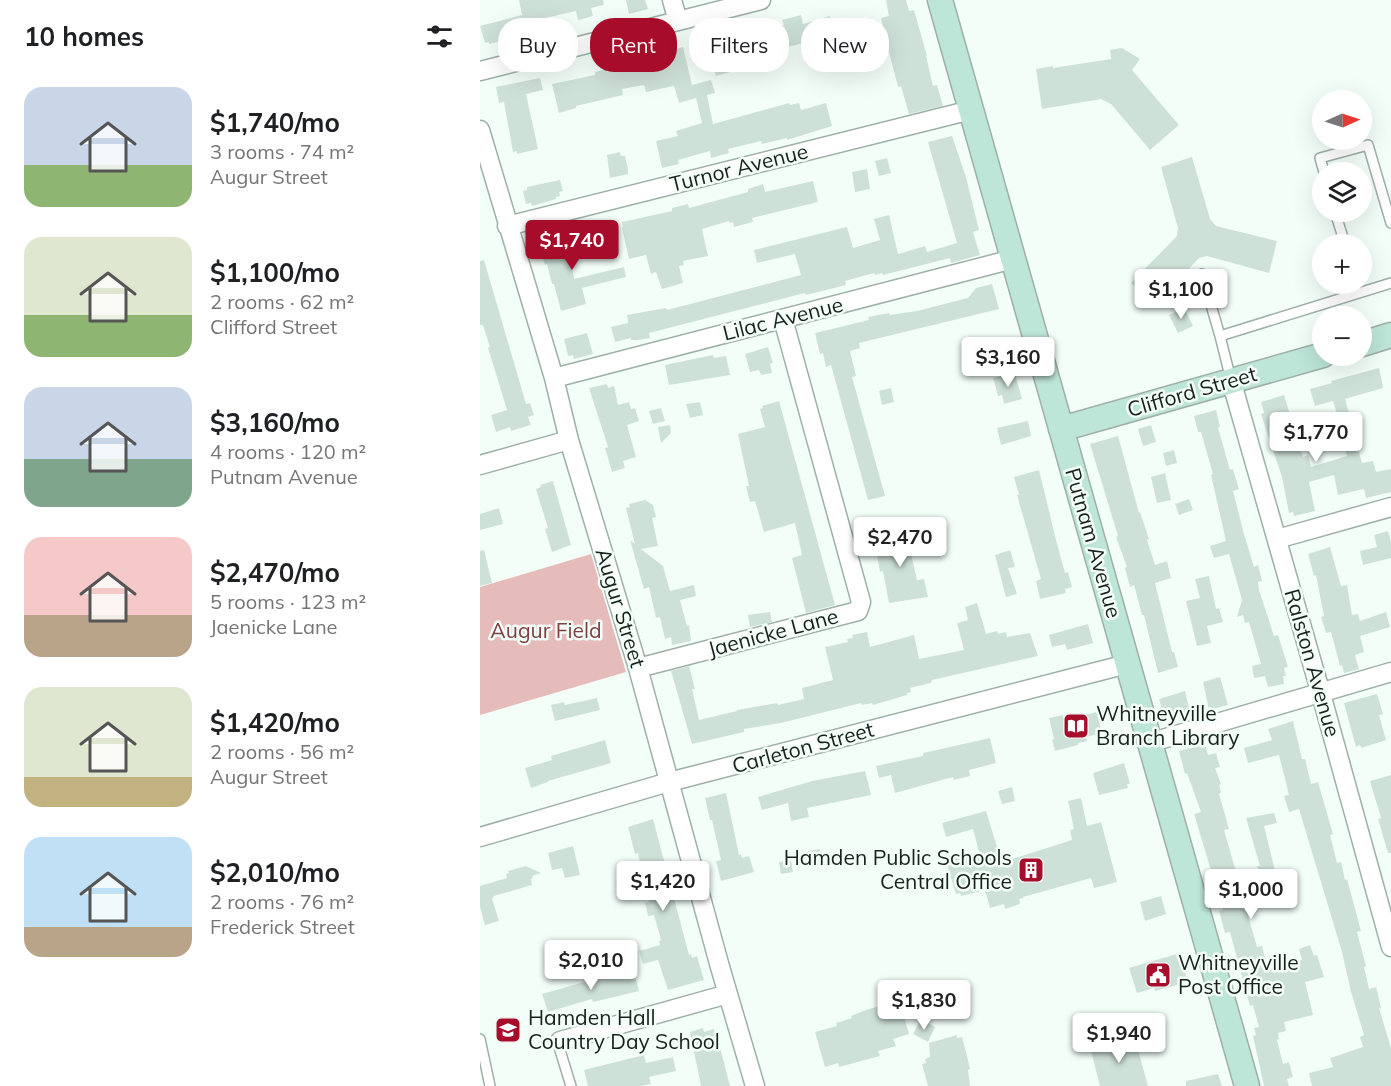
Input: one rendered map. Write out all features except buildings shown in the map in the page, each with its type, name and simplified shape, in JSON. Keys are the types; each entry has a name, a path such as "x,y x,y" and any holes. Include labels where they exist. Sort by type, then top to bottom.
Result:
{"main road":[{"name":"Putnam Avenue","path":"940,0 1247,1086"},
{"path":"1372,341 1391,335"},
{"name":"Clifford Street","path":"1061,429 1312,358"}],"street":[{"path":"672,0 678,21"},
{"path":"480,70 761,0"},
{"name":"Turnor Avenue","path":"507,226 970,110"},
{"name":"Augur Street","path":"480,130 554,378 569,440 638,668 755,1086"},
{"name":"Lilac Avenue","path":"554,378 1013,259"},
{"name":"Jaenicke Lane","path":"638,668 858,611 860,607 861,602 783,319"},
{"name":"Ralston Avenue","path":"1231,380 1322,694 1391,947"},
{"path":"480,465 569,440"},
{"path":"1277,539 1391,507"},
{"name":"Carleton Street","path":"480,837 669,782 1126,664"},
{"path":"1149,743 1391,672"},
{"path":"560,1041 728,994"}],"lane":[{"path":"1321,162 1320,158 1368,145 1391,223"},
{"path":"1202,274 1231,380"},
{"path":"1372,286 1391,283"},
{"path":"1220,336 1340,294"},
{"path":"480,1039 484,1076 490,1086"},
{"path":"560,1041 559,1047 571,1086"}],"green space":[{"name":"Augur Field","path":"591,554 626,672 480,715 480,587"}],"place":[{"name":"Whitneyville Branch Library","path":"1076,726"},
{"name":"Hamden Public Schools Central Office","path":"1031,870"},
{"name":"Whitneyville Post Office","path":"1158,975"},
{"name":"Hamden Hall Country Day School","path":"508,1030"}]}
